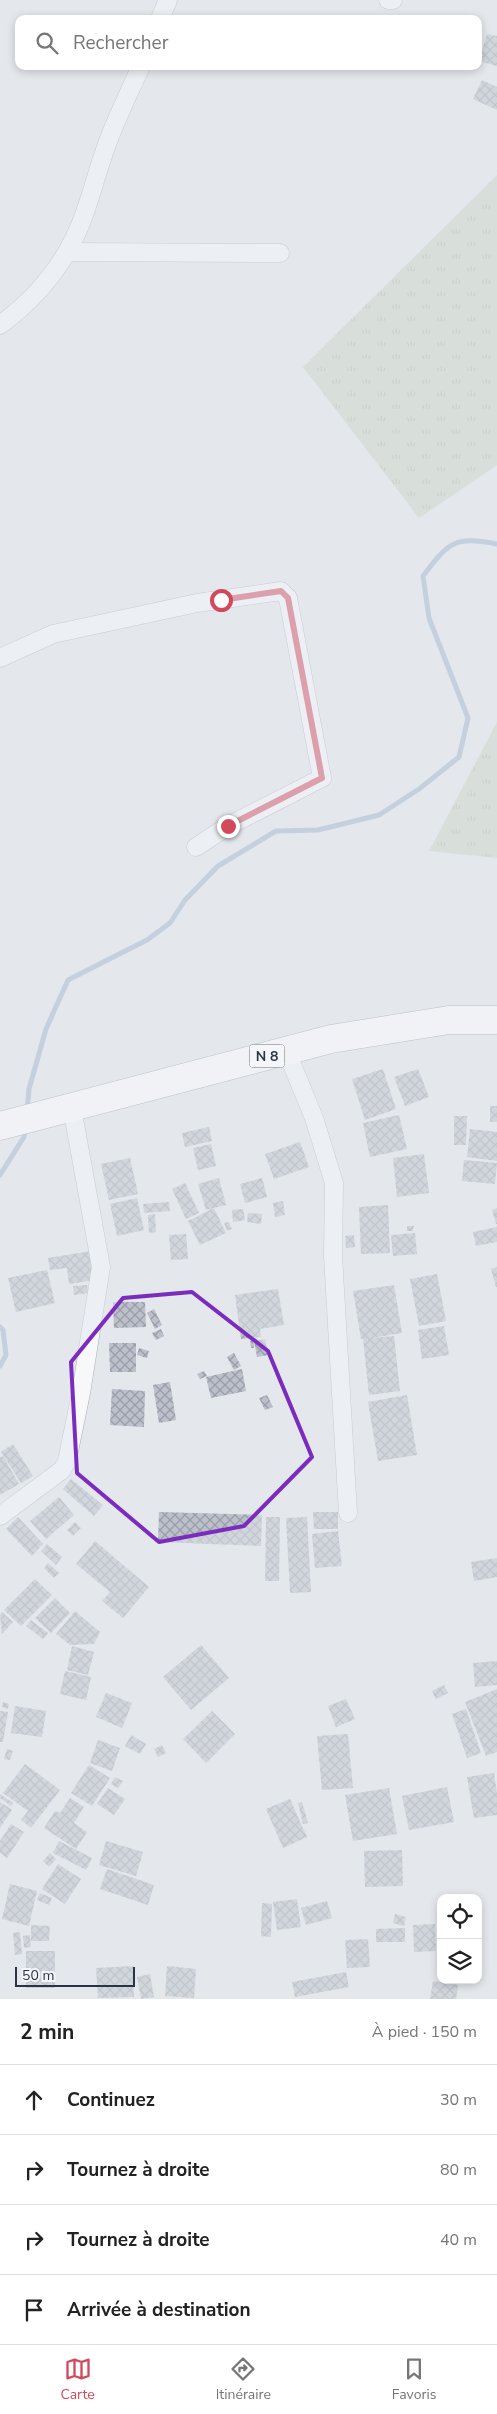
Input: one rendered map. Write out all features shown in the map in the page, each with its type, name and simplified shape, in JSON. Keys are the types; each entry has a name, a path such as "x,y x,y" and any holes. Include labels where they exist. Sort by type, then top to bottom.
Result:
{"highway":[{"name":"N 8","path":"1,1126 331,1039 449,1020 497,1020"}],"street":[{"path":"162,15 168,0"},
{"path":"388,0 393,0"},
{"path":"0,325 25,306 50,279 68,252 84,217 106,147 139,70"},
{"path":"68,252 280,254"},
{"path":"0,658 53,634 196,603 281,591 286,594 322,778 228,826 196,847"},
{"path":"286,1050 314,1118 334,1183 333,1256 348,1513"},
{"path":"0,1516 62,1470 81,1393 101,1267 72,1108"}],"highlighted area":[{"path":"192,1292 268,1351 312,1457 244,1526 159,1542 77,1473 71,1362 123,1298"}],"green space":[{"path":"497,175 497,465 419,518 303,367"},
{"path":"497,722 497,858 429,851"}],"building":[{"path":"487,34 497,36 497,66 482,62 482,51"},
{"path":"482,80 497,87 497,110 473,99"},
{"path":"383,1069 396,1109 365,1120 352,1079"},
{"path":"418,1069 429,1097 405,1106 394,1077"},
{"path":"490,1106 497,1106 497,1122 490,1122"},
{"path":"399,1115 407,1149 370,1157 363,1123"},
{"path":"454,1116 467,1116 466,1145 454,1145"},
{"path":"209,1127 212,1141 185,1147 182,1133"},
{"path":"470,1129 497,1132 497,1161 467,1157"},
{"path":"300,1142 309,1167 274,1179 265,1154"},
{"path":"211,1144 216,1166 198,1170 193,1148"},
{"path":"424,1154 429,1193 397,1197 393,1158"},
{"path":"130,1158 138,1194 109,1200 101,1164"},
{"path":"464,1160 497,1163 495,1184 462,1181"},
{"path":"219,1178 226,1205 206,1210 198,1184"},
{"path":"262,1178 267,1197 245,1203 240,1184"},
{"path":"185,1183 199,1213 186,1219 172,1189"},
{"path":"137,1198 144,1230 117,1236 110,1204"},
{"path":"283,1201 285,1215 275,1217 273,1203"},
{"path":"169,1202 170,1211 144,1213 143,1204"},
{"path":"388,1205 390,1253 361,1254 359,1207"},
{"path":"214,1208 226,1233 200,1245 188,1221"},
{"path":"497,1208 497,1224 496,1224 492,1210"},
{"path":"243,1209 245,1220 233,1222 232,1210"},
{"path":"248,1213 262,1214 261,1224 247,1222"},
{"path":"155,1214 156,1232 149,1233 148,1215"},
{"path":"229,1222 232,1229 227,1231 224,1223"},
{"path":"407,1226 414,1226 413,1231 407,1231"},
{"path":"497,1227 497,1242 476,1246 473,1232"},
{"path":"415,1233 417,1254 393,1256 391,1235"},
{"path":"186,1234 188,1259 171,1260 169,1235"},
{"path":"354,1235 355,1247 346,1248 345,1236"},
{"path":"91,1251 95,1280 69,1284 67,1268 50,1270 48,1258"},
{"path":"497,1267 497,1287 496,1287 491,1269"},
{"path":"47,1270 55,1303 16,1312 8,1278"},
{"path":"437,1274 446,1321 419,1326 410,1279"},
{"path":"87,1285 88,1293 74,1295 73,1286"},
{"path":"394,1285 402,1333 372,1338 394,1336 400,1391 369,1395 363,1339 361,1339 353,1291"},
{"path":"278,1289 284,1325 260,1329 261,1337 241,1339 235,1295"},
{"path":"113,1302 145,1302 146,1327 114,1328"},
{"path":"154,1309 162,1325 155,1329 147,1313"},
{"path":"444,1326 449,1355 422,1359 418,1330"},
{"path":"161,1329 164,1336 156,1340 152,1333"},
{"path":"265,1339 268,1355 257,1357 254,1341"},
{"path":"253,1340 254,1348 251,1348 250,1341"},
{"path":"109,1343 136,1343 136,1372 110,1372"},
{"path":"139,1348 149,1351 147,1358 137,1355"},
{"path":"234,1353 241,1366 234,1370 227,1357"},
{"path":"242,1369 246,1391 211,1398 206,1377"},
{"path":"204,1371 207,1376 200,1379 197,1374"},
{"path":"170,1382 176,1420 159,1423 153,1385"},
{"path":"112,1389 145,1391 144,1427 110,1425"},
{"path":"267,1395 273,1407 265,1410 259,1398"},
{"path":"407,1395 417,1455 378,1461 368,1402"},
{"path":"13,1444 33,1476 21,1483 1,1452"},
{"path":"3,1456 19,1484 0,1495 0,1457"},
{"path":"71,1479 103,1505 94,1516 63,1489"},
{"path":"59,1497 74,1515 46,1539 30,1521"},
{"path":"159,1512 262,1515 261,1546 158,1542"},
{"path":"313,1512 338,1512 338,1529 314,1529"},
{"path":"18,1517 43,1544 32,1556 6,1529"},
{"path":"266,1517 280,1517 279,1581 265,1581"},
{"path":"307,1517 311,1592 290,1593 286,1518"},
{"path":"75,1522 81,1528 73,1536 67,1530"},
{"path":"338,1531 342,1566 315,1568 312,1534"},
{"path":"95,1541 149,1587 123,1618 102,1601 110,1592 76,1564"},
{"path":"47,1544 62,1557 56,1565 41,1551"},
{"path":"497,1558 497,1577 474,1581 471,1562"},
{"path":"48,1563 59,1573 54,1578 44,1568"},
{"path":"35,1579 52,1595 21,1626 4,1610"},
{"path":"55,1598 70,1613 51,1633 35,1618"},
{"path":"75,1611 100,1632 94,1644 70,1645 56,1634"},
{"path":"2,1612 13,1622 2,1634 0,1615"},
{"path":"31,1620 48,1633 43,1639 26,1626"},
{"path":"201,1645 229,1678 191,1710 163,1677"},
{"path":"72,1646 94,1652 88,1675 67,1670"},
{"path":"497,1661 497,1685 475,1687 473,1663"},
{"path":"65,1671 91,1677 86,1700 60,1694"},
{"path":"444,1685 448,1693 436,1699 432,1691"},
{"path":"497,1689 497,1752 486,1756 465,1702"},
{"path":"106,1693 132,1703 122,1728 96,1717"},
{"path":"346,1699 355,1719 336,1727 328,1706"},
{"path":"3,1702 9,1704 8,1709 2,1707"},
{"path":"15,1706 46,1711 42,1737 11,1733"},
{"path":"466,1709 481,1753 467,1758 452,1714"},
{"path":"0,1711 8,1712 3,1742 0,1742"},
{"path":"212,1711 235,1734 206,1763 183,1739"},
{"path":"348,1734 353,1788 322,1790 317,1736"},
{"path":"131,1735 146,1744 140,1754 125,1746"},
{"path":"98,1740 120,1748 112,1771 90,1763"},
{"path":"162,1745 166,1753 158,1757 154,1749"},
{"path":"7,1749 13,1751 10,1760 4,1759"},
{"path":"25,1764 60,1790 31,1828 21,1820 28,1811 3,1793"},
{"path":"89,1765 110,1778 92,1806 71,1793"},
{"path":"494,1773 497,1793 497,1815 474,1818 467,1777"},
{"path":"115,1777 123,1781 118,1788 111,1784"},
{"path":"447,1787 454,1822 409,1830 402,1796"},
{"path":"108,1788 125,1799 114,1815 97,1804"},
{"path":"389,1788 397,1834 353,1841 345,1795"},
{"path":"0,1794 13,1803 11,1806 0,1798"},
{"path":"70,1798 84,1807 74,1823 87,1832 76,1849 44,1828 55,1811 60,1813"},
{"path":"290,1799 307,1837 283,1848 266,1809"},
{"path":"0,1802 12,1810 0,1828"},
{"path":"302,1802 308,1823 303,1824 298,1803"},
{"path":"11,1824 24,1832 7,1858 0,1853 0,1841"},
{"path":"59,1841 92,1858 86,1870 53,1853"},
{"path":"106,1841 143,1852 136,1876 99,1865"},
{"path":"402,1850 403,1886 365,1887 364,1851"},
{"path":"50,1853 56,1859 49,1867 43,1861"},
{"path":"58,1864 81,1879 65,1904 42,1889"},
{"path":"107,1869 154,1885 148,1905 100,1889"},
{"path":"10,1884 37,1891 29,1926 2,1919"},
{"path":"40,1893 52,1898 49,1905 37,1900"},
{"path":"297,1899 301,1927 277,1930 273,1902"},
{"path":"327,1901 332,1918 306,1925 301,1908"},
{"path":"262,1903 272,1904 271,1937 261,1936"},
{"path":"395,1914 406,1917 404,1926 393,1923"},
{"path":"435,1924 436,1951 414,1952 413,1925"},
{"path":"31,1925 50,1926 49,1941 31,1941"},
{"path":"405,1928 405,1942 376,1942 376,1929"},
{"path":"20,1932 22,1954 15,1955 13,1933"},
{"path":"30,1935 31,1947 24,1948 23,1936"},
{"path":"368,1939 370,1967 347,1968 345,1940"},
{"path":"26,1951 55,1951 55,1988 26,1988"},
{"path":"133,1966 134,1997 98,1998 96,1968"},
{"path":"167,1966 196,1969 194,1998 165,1996"},
{"path":"346,1972 349,1987 295,1997 292,1982"},
{"path":"150,1974 154,1997 141,1999 137,1977"},
{"path":"433,1981 437,1982 437,1984 458,1985 456,1999 430,1999"}],"waterway":[{"path":"27,1112 29,1089 46,1029 68,980 147,940 170,923 185,900 218,866 276,831 318,830 379,815 419,789 459,757 468,718 429,618 423,576 439,556 454,544 471,541 497,544"},
{"path":"0,1175 24,1137 25,1127"},
{"path":"0,1327 3,1330 6,1355 0,1366"}],"route":[{"path":"221,600 281,591 286,594 322,778 228,826"}]}
